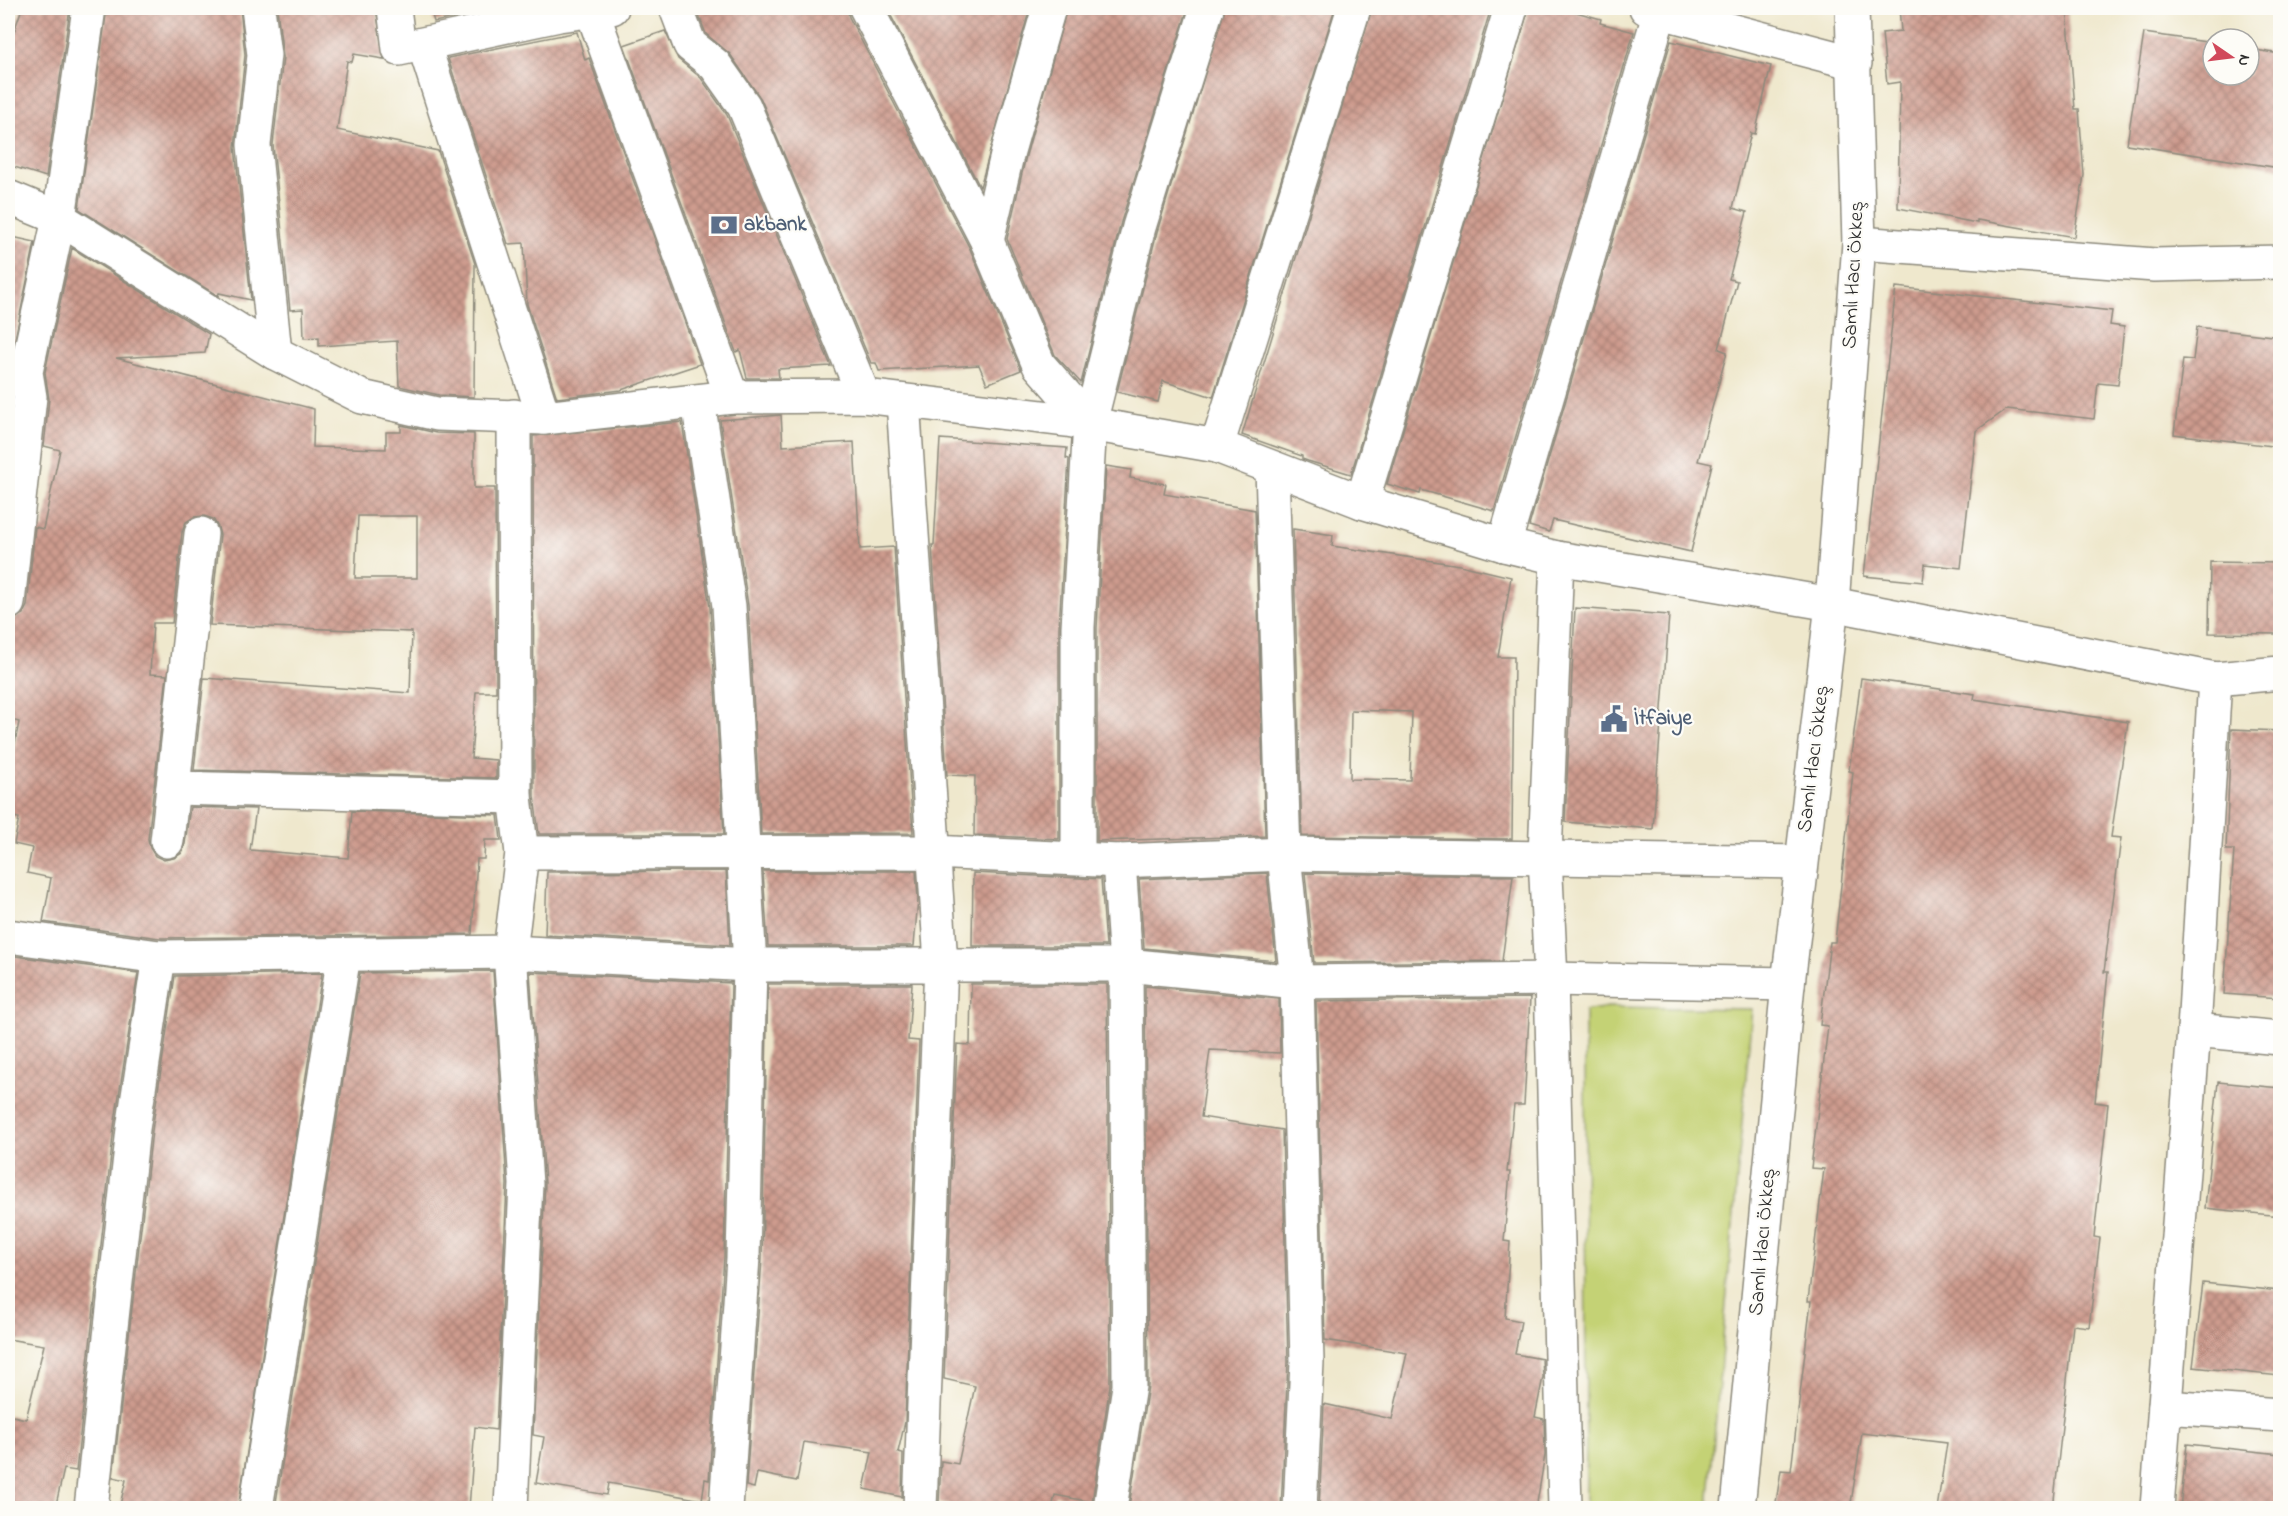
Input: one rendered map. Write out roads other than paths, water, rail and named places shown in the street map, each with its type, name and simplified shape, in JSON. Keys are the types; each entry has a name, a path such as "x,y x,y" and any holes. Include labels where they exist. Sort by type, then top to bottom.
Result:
{"street":[{"path":"8,603 30,397 26,372 59,218 89,8"},
{"path":"258,8 264,55 254,144 275,353"},
{"path":"394,8 399,49 424,45 558,11 598,8 732,397"},
{"path":"676,8 690,45 715,65 744,106 864,396"},
{"path":"866,8 987,241 1039,365 1090,423"},
{"path":"987,241 1008,151 1049,8"},
{"path":"1078,858 1078,627 1090,423 1139,227 1207,8"},
{"path":"1217,446 1354,8"},
{"path":"1362,502 1511,8"},
{"name":"Samlı Hacı Ökkeş","path":"1738,1509 1788,984 1832,604 1859,243 1852,8"},
{"path":"1504,545 1656,9 1855,63"},
{"path":"424,45 529,417 515,797 522,853 510,952 526,1184 511,1509"},
{"path":"8,197 59,218 275,353 362,397 437,414 529,417 732,397 864,396 1090,423 1217,446 1362,502 1504,545 1557,558 1832,604 2216,679 2280,673"},
{"path":"1859,243 2155,265 2280,262"},
{"path":"698,401 729,606 741,852 750,965 743,1258 726,1509"},
{"path":"903,401 941,963 920,1509"},
{"path":"1272,468 1284,854 1297,982 1307,1362 1300,1509"},
{"path":"167,841 201,534"},
{"path":"1557,558 1545,856 1551,979 1565,1509"},
{"path":"2157,1509 2194,1030 2216,679"},
{"path":"173,788 515,797"},
{"path":"522,853 933,852 1119,861 1284,854 1545,856 1801,862"},
{"path":"1110,1509 1129,1386 1126,965 1119,861"},
{"path":"8,936 159,957 510,952 750,965 941,963 1126,965 1297,982 1551,979 1788,984"},
{"path":"256,1509 344,956"},
{"path":"91,1509 133,1129 159,957"},
{"path":"2194,1030 2280,1038"},
{"path":"2165,1407 2280,1415"}],"place":[{"name":"akbank","path":"724,225"},
{"name":"İtfaiye","path":"1614,719"}]}
